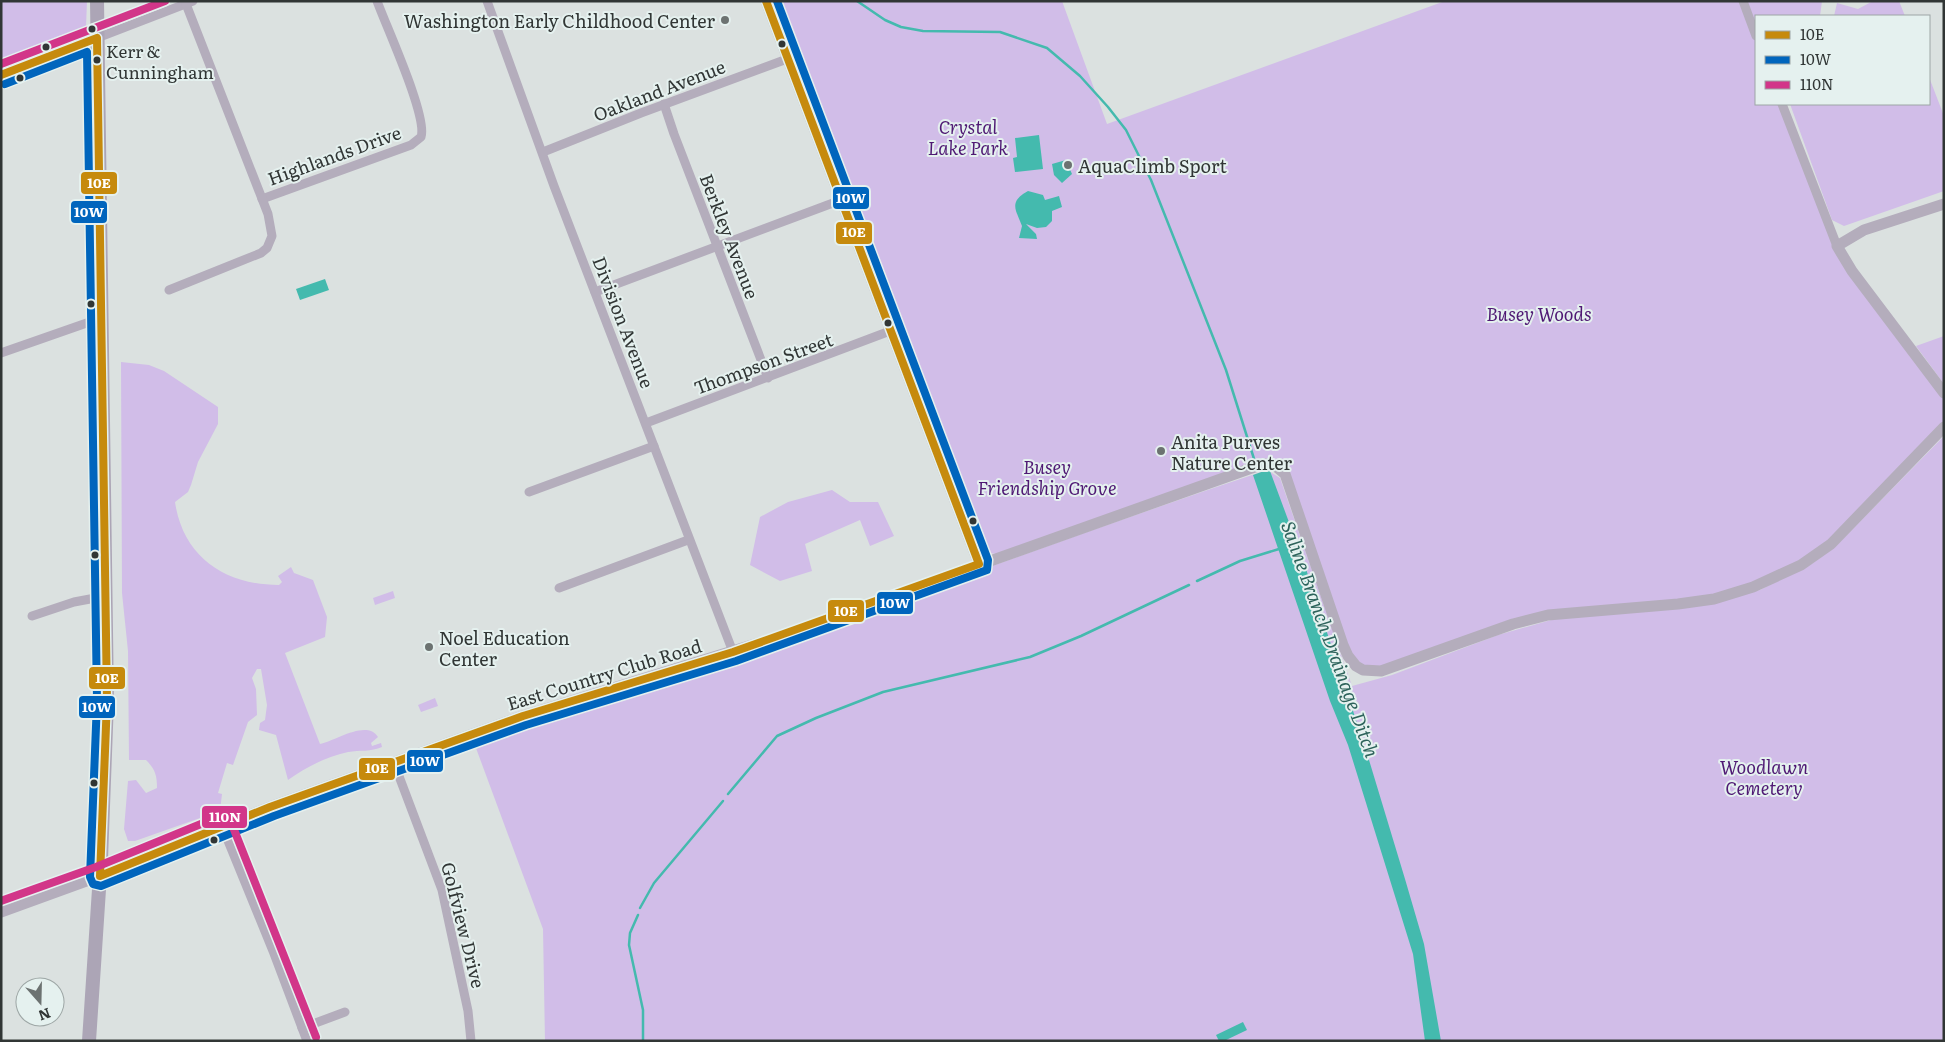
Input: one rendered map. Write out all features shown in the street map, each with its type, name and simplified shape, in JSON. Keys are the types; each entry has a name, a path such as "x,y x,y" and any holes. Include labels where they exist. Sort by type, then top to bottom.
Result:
{"main road":[{"path":"89,1041 100,876 108,701 97,1"}],"street":[{"name":"Highlands Drive","path":"262,199 411,145 422,137 424,127 418,107 377,1"},
{"name":"Division Avenue","path":"487,1 595,292 646,423 688,540 733,652"},
{"path":"766,1 980,564"},
{"path":"1743,1 1755,33"},
{"path":"1,75 189,2 262,199 272,232 271,242 261,253 169,290"},
{"name":"Oakland Avenue","path":"543,152 664,104 787,59"},
{"name":"Berkley Avenue","path":"664,104 768,378"},
{"path":"1782,105 1837,246 1852,271 1944,393"},
{"path":"595,292 841,200"},
{"path":"1837,246 1864,230 1944,204"},
{"path":"1,353 101,318"},
{"name":"Thompson Street","path":"646,423 890,331"},
{"name":"East Country Club Road","path":"1,912 100,876 222,826 394,763 565,703 733,652 1254,466 1273,464 1285,474 1343,645 1348,656 1356,666 1372,672 1396,667 1481,635 1548,615 1678,604 1714,598 1753,588 1802,565 1831,544 1944,427"},
{"path":"529,492 654,446"},
{"path":"559,588 688,540"},
{"path":"32,616 74,602 106,596"},
{"name":"Golfview Drive","path":"394,763 442,890 468,1011 471,1041"},
{"path":"222,826 307,1041"},
{"path":"302,1028 345,1012"}],"green space":[{"path":"1,1 87,1 86,27 73,39 1,70"},
{"name":"Busey Woods","path":"773,1 1062,1 1107,124 1445,1 1743,1 1755,33 1755,105 1782,105 1837,246 1944,393 1944,427 1831,544 1737,593 1548,615 1396,667 1356,666 1290,486 1273,464 997,554 987,553 981,549"},
{"path":"1747,1 1822,1 1820,15 1755,15 1755,25"},
{"path":"1873,1 1899,1 1905,15 1834,15 1837,3 1858,9"},
{"path":"1930,80 1944,116 1944,191 1844,226 1832,220 1790,105 1930,105"},
{"path":"1944,336 1944,384 1916,346"},
{"path":"121,362 149,365 164,371 218,407 218,424 198,462 188,492 175,502 187,538 197,552 210,564 224,573 241,580 259,584 279,585 282,582 278,576 291,567 294,573 313,580 327,617 325,637 285,653 320,744 366,730 373,732 378,737 371,743 372,746 381,743 382,747 348,752 332,757 309,767 288,780 276,735 259,730 260,723 265,720 267,705 261,669 257,669 252,678 256,689 257,715 248,722 233,765 227,763 218,793 222,794 220,811 135,841 128,841 124,829 128,781 136,780 146,793 157,788 157,783 152,766 146,760 129,760 128,651 122,593"},
{"name":"Woodlawn Cemetery","path":"1944,436 1944,1041 545,1041 543,929 473,740 572,706 738,656 1267,470 1280,478 1352,686 1392,675 1498,635 1551,620 1760,590 1813,563 1836,546"},
{"path":"832,490 850,502 878,502 894,536 870,546 860,520 805,544 812,571 780,581 750,565 760,517 788,502"},
{"path":"393,591 395,598 375,605 373,598"},
{"path":"435,698 438,706 421,712 418,705"}],"water":[{"path":"1039,135 1043,169 1015,172 1013,158 1017,157 1015,138"},
{"path":"1066,160 1072,174 1062,183 1054,175 1052,164"},
{"path":"1028,191 1043,195 1045,200 1059,196 1062,207 1052,211 1052,221 1046,227 1037,228 1026,224 1036,234 1037,239 1019,238 1022,226 1015,207 1018,199"},
{"path":"325,279 329,290 300,300 296,289"},
{"path":"1267,470 1270,471 1303,560 1366,750 1424,944 1441,1041 1425,1041 1413,954 1348,745 1330,701 1253,475"},
{"path":"1243,1022 1247,1030 1224,1041 1219,1041 1216,1035"}],"waterway":[{"name":"Saline Branch Drainage Ditch","path":"857,1 885,20 901,27 923,31 1000,32 1047,48 1080,76 1108,107 1126,130 1151,180 1226,370 1255,462"},
{"path":"1197,581 1240,561 1279,549"},
{"path":"728,794 777,736 816,718 883,692 1030,657 1081,636 1189,585"},
{"path":"640,908 654,883 723,801"},
{"path":"638,915 630,933 629,945 643,1010 643,1041"}],"transit line":[{"name":"110N","path":"1,64 165,1"},
{"name":"10E","path":"1,75 97,38 107,701 100,876 270,807 523,716 733,652 979,564 766,1"},
{"name":"10W","path":"5,84 87,52 97,701 90,877 93,884 101,886 274,816 526,725 736,661 987,570 988,560 777,1"},
{"name":"110N","path":"1,901 96,867 218,817 226,817 231,822 316,1037"}],"place":[{"name":"Washington Early Childhood Center","path":"725,20"},
{"name":"Kerr & Cunningham","path":"97,60"},
{"name":"AquaClimb Sport","path":"1068,165"},
{"name":"Anita Purves Nature Center","path":"1161,451"},
{"name":"Noel Education Center","path":"429,647"}],"park label":[{"name":"Crystal Lake Park","path":"968,136"},
{"name":"Busey Friendship Grove","path":"1047,476"}]}
